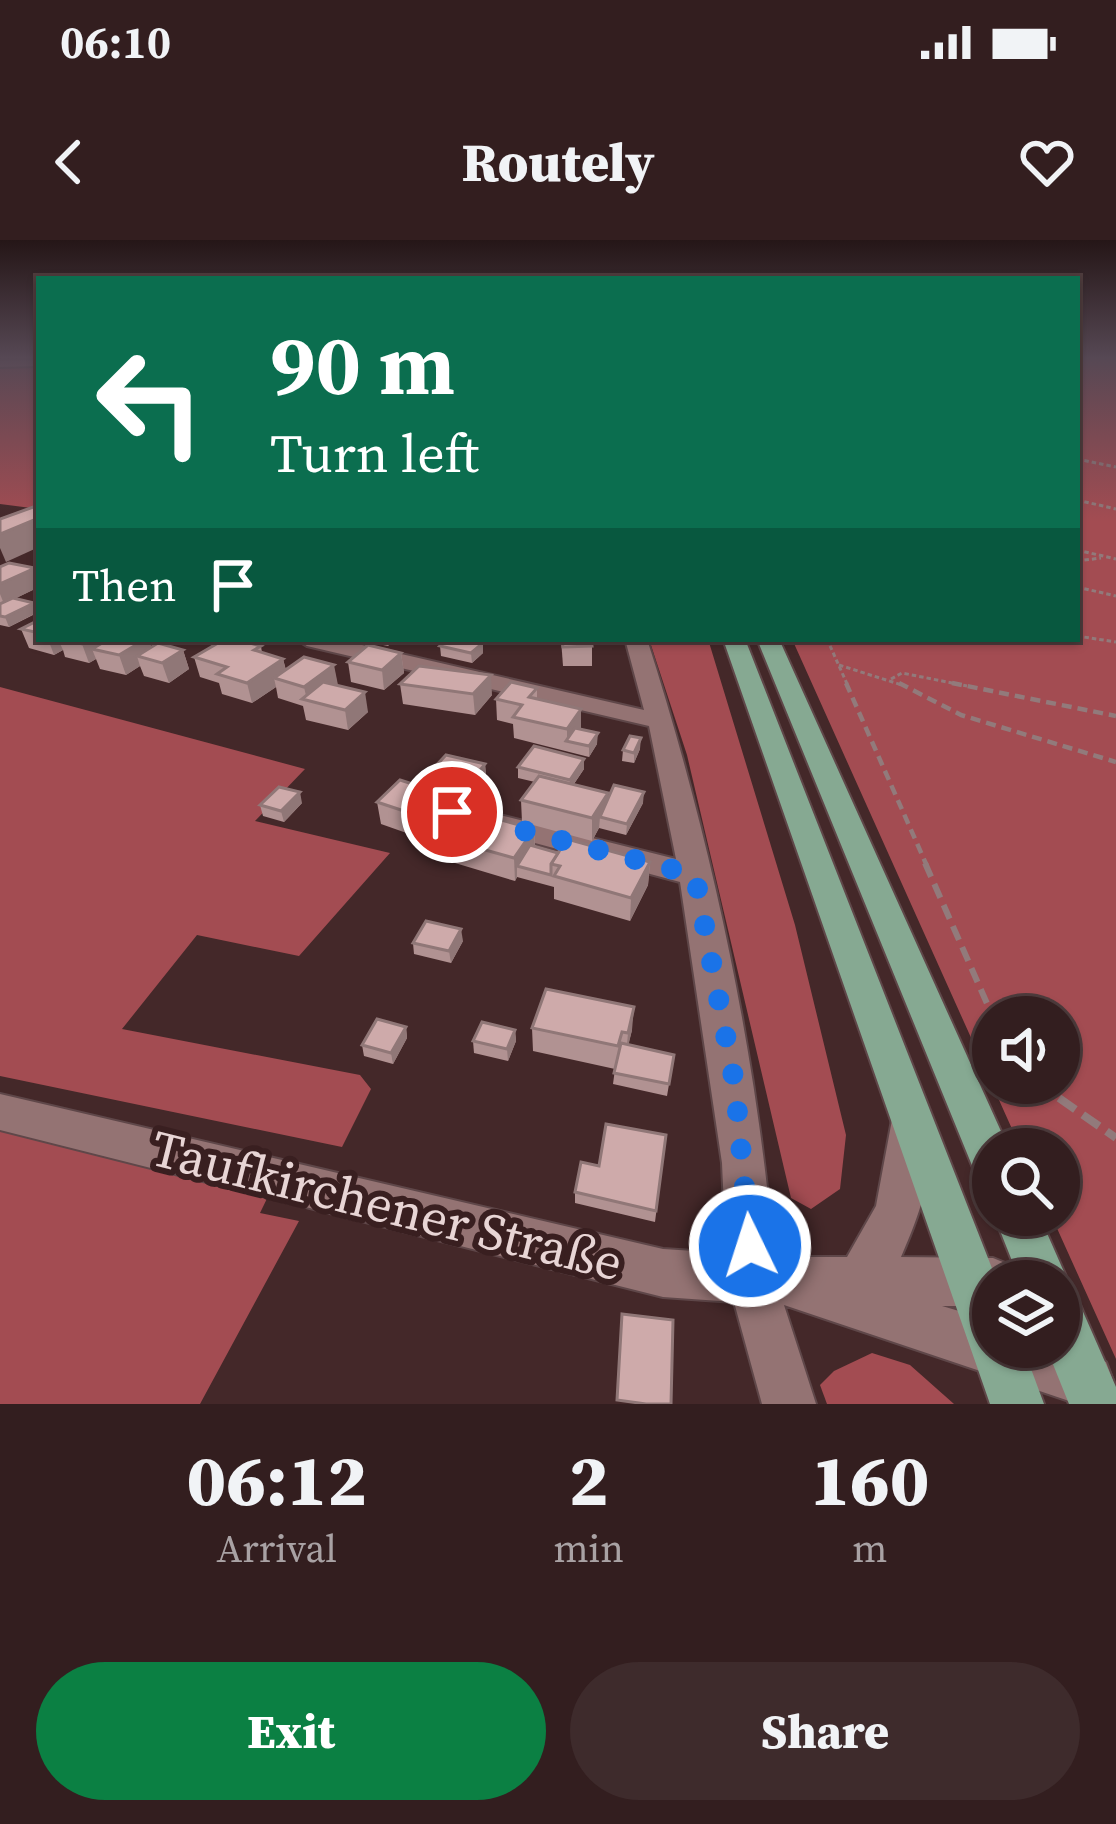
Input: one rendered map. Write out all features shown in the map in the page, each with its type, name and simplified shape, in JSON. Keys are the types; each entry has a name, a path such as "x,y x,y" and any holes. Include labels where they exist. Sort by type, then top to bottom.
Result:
{"main road":[{"path":"735,642 909,1116 974,1260"},
{"path":"769,642 978,1128"},
{"path":"1003,1368 1017,1404"}],"street":[{"path":"320,642 660,721"},
{"path":"637,642 695,875 789,1404"},
{"path":"452,812 695,875"},
{"name":"Taufkirchener Straße","path":"0,1112 663,1273 764,1281 972,1281"},
{"path":"860,1280 890,1239 904,1190 909,1116"},
{"name":"Taufkirchener Straße","path":"764,1281 972,1340"},
{"name":"Taufkirchener Straße","path":"1040,1368 1091,1392"}],"path":[{"path":"1080,460 1116,467"},
{"path":"1080,501 1116,509"},
{"path":"1080,551 1115,559"},
{"path":"1080,561 1115,559"},
{"path":"1080,587 1116,596"},
{"path":"1080,636 1116,642"},
{"path":"827,642 984,996"},
{"path":"837,664 891,679 961,715 1116,762"},
{"path":"891,679 902,673 1116,716"},
{"path":"1067,1104 1116,1138"}],"shaded area":[{"path":"0,412 36,412 36,509 0,504"},
{"path":"1080,412 1116,412 1116,1359 1080,1279 1080,1260 1071,1260 1060,1236 1080,1236 1080,1128 1012,1128 1001,1104 1080,1104 1080,996 972,996 972,1040 793,642 1080,642"},
{"path":"650,642 709,642 795,925 846,1135 840,1189 811,1209 791,1198 687,755"},
{"path":"0,687 305,769 255,821 390,853 299,956 197,935 122,1029 360,1075 371,1089 342,1147 0,1076"},
{"path":"0,1128 274,1184 260,1213 299,1221 200,1404 0,1404"},
{"path":"872,1353 910,1365 954,1404 827,1404 820,1385 834,1371"}],"building":[{"path":"36,506 36,519 0,534 0,519"},
{"path":"9,563 35,568 0,584 0,567"},
{"path":"13,598 34,603 0,616 0,604"},
{"path":"104,642 141,642 119,655 92,649"},
{"path":"220,642 246,642 261,646 254,650 283,659 247,683 217,674 227,667 194,657"},
{"path":"445,642 483,643 471,653 440,646"},
{"path":"562,642 591,642 592,646 563,647"},
{"path":"158,643 183,650 162,663 137,656"},
{"path":"368,645 401,653 382,670 348,662"},
{"path":"304,657 334,665 304,687 274,678"},
{"path":"419,666 491,675 473,694 400,684"},
{"path":"323,682 365,692 345,710 302,699"},
{"path":"511,682 537,688 529,697 581,709 567,729 513,717 522,705 496,699"},
{"path":"575,728 598,733 589,746 566,741"},
{"path":"630,736 641,738 634,753 623,750"},
{"path":"534,746 584,759 570,780 518,767"},
{"path":"446,755 485,764 470,783 429,773"},
{"path":"539,776 608,793 592,818 521,800"},
{"path":"400,780 441,793 419,816 377,802"},
{"path":"614,785 644,792 627,824 600,817"},
{"path":"279,787 300,792 281,811 260,805"},
{"path":"465,810 534,829 514,858 442,838"},
{"path":"432,814 452,820 441,834 415,834"},
{"path":"567,839 650,862 631,898 554,876 560,866 551,864"},
{"path":"530,845 558,853 551,875 517,866"},
{"path":"426,921 461,929 449,951 413,943"},
{"path":"546,989 634,1007 628,1033 622,1032 618,1046 532,1028"},
{"path":"377,1019 406,1027 391,1053 362,1045"},
{"path":"482,1022 515,1030 507,1049 473,1041"},
{"path":"621,1043 674,1055 669,1084 614,1073"},
{"path":"606,1124 666,1135 656,1211 575,1192 581,1162 599,1166"},
{"path":"622,1314 673,1320 671,1404 617,1400"}],"route":[{"path":"452,812 695,875 735,1085 750,1246"}]}
